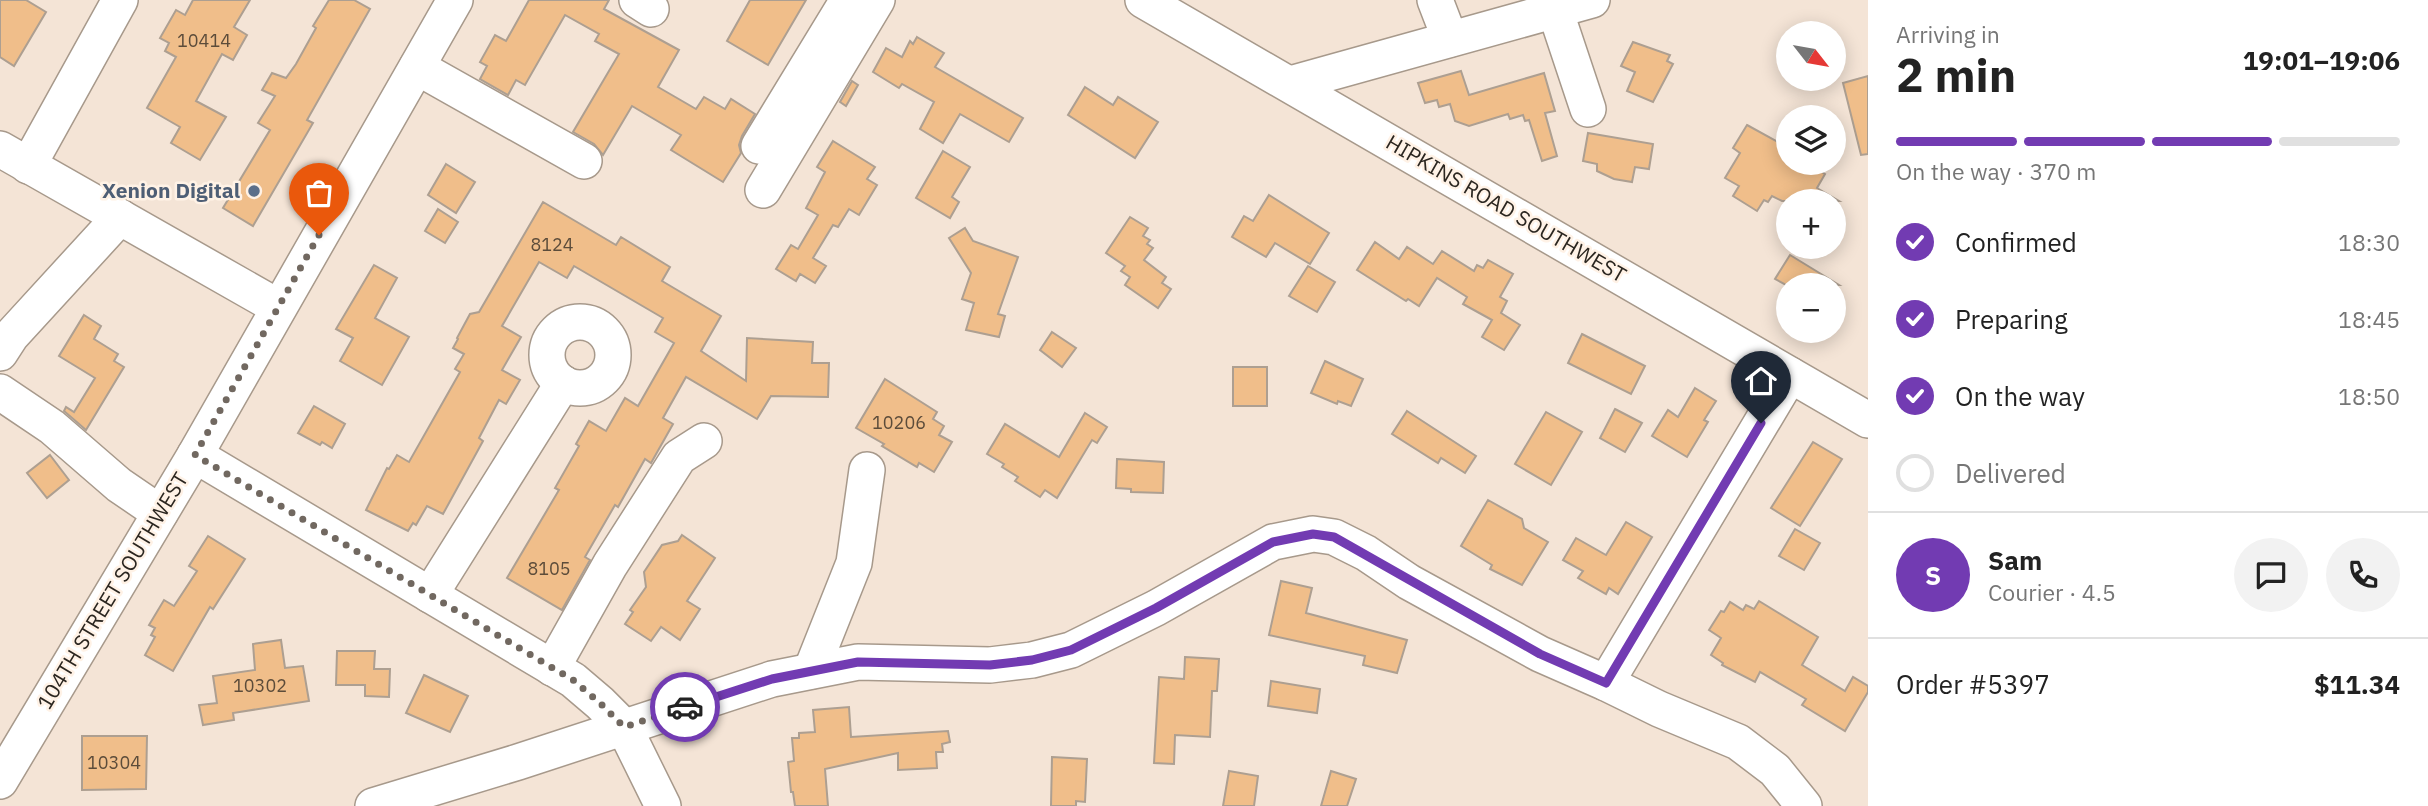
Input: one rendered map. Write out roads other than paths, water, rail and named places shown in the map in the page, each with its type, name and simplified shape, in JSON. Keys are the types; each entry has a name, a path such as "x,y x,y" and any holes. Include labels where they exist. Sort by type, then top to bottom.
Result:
{"street":[{"name":"104TH STREET SOUTHWEST","path":"0,781 195,455 455,0"},
{"path":"759,146 848,0"},
{"path":"763,190 877,0"},
{"name":"HIPKINS ROAD SOUTHWEST","path":"1143,0 1868,420"},
{"path":"1435,0 1450,39"},
{"path":"1290,84 1592,0"},
{"path":"118,1 14,158 278,307"},
{"path":"1555,10 1588,109"},
{"path":"416,66 584,160"},
{"path":"0,353 11,336 120,217"},
{"path":"1606,683 1790,375"},
{"path":"430,595 563,383"},
{"path":"0,392 52,427 119,485 160,513"},
{"path":"552,668 610,565 679,457 704,441"},
{"path":"195,455 573,680 624,727 663,806"},
{"path":"811,671 853,562 867,470"},
{"path":"373,806 519,762 772,679 858,662 990,665 1032,660 1071,650 1156,608 1273,542 1313,534 1334,537 1540,654 1659,709 1738,741 1775,770 1804,806"}],"place":[{"name":"Xenion Digital","path":"254,191"}]}
